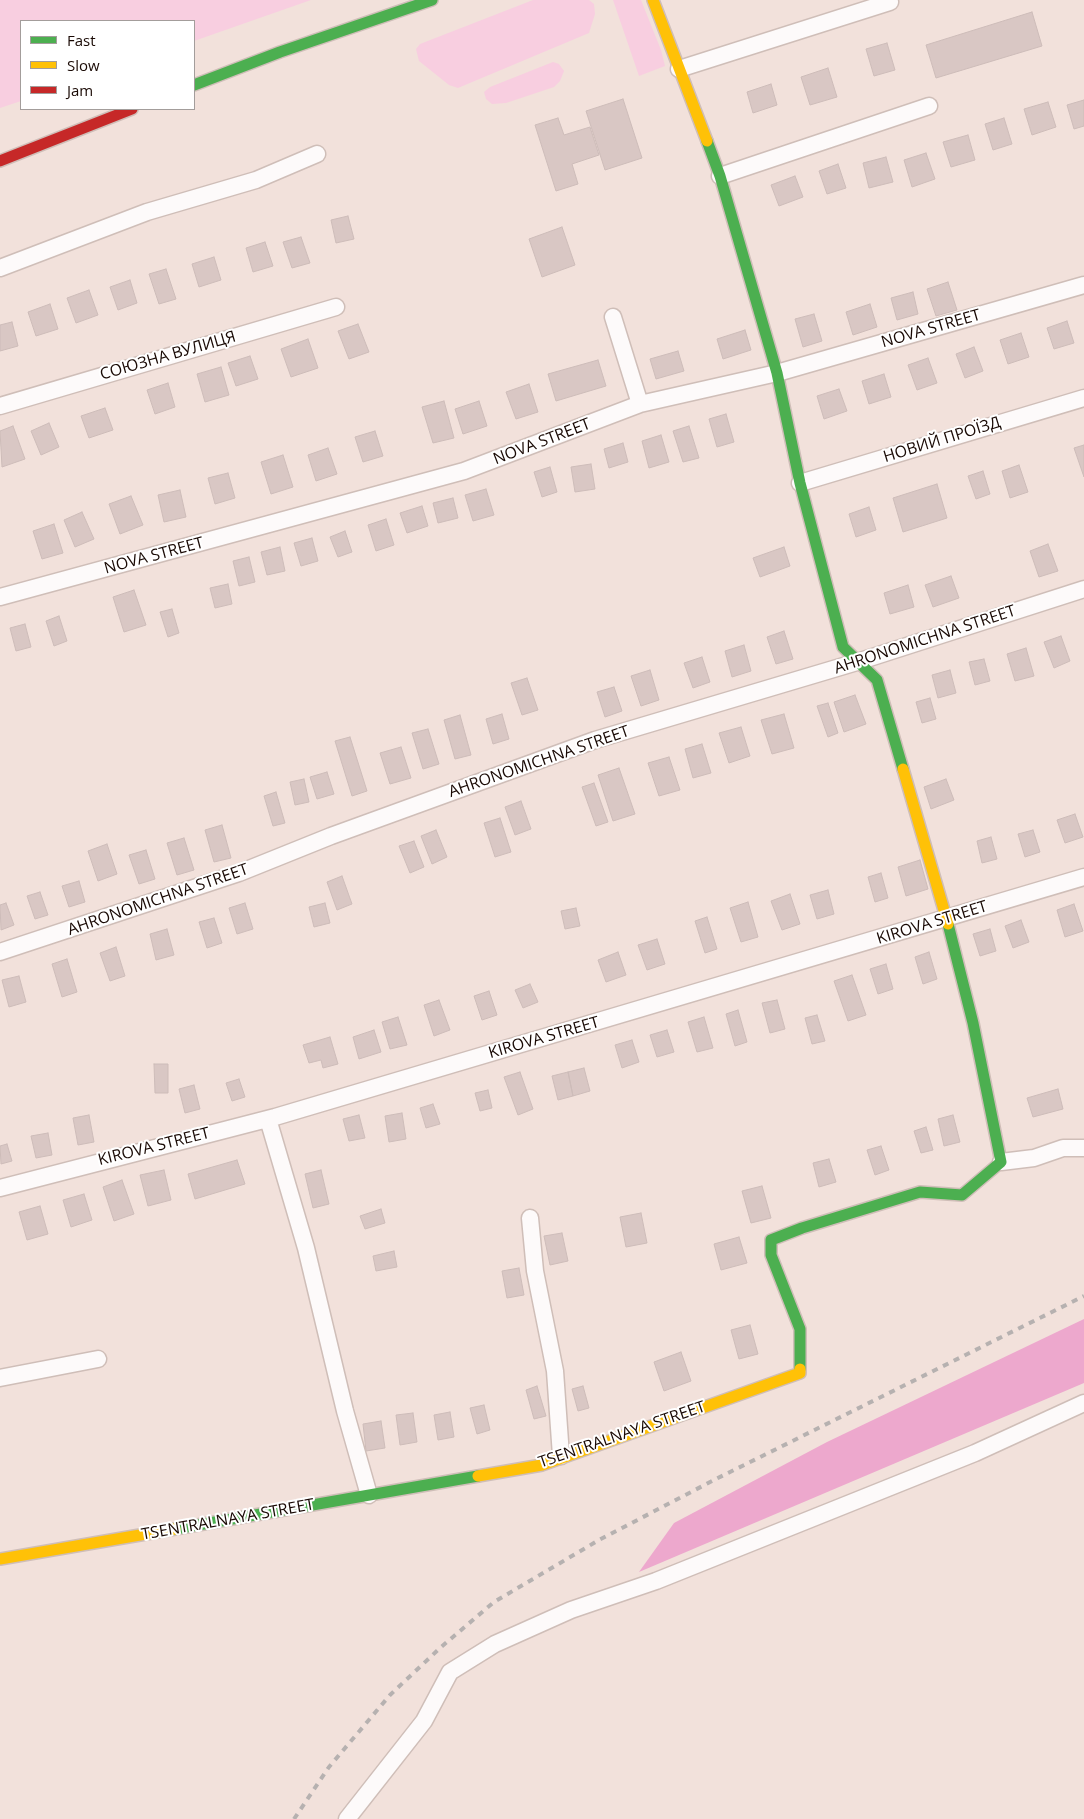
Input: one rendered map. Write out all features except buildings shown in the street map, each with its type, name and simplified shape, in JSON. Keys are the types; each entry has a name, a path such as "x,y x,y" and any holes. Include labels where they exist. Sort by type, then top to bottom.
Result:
{"main road":[{"path":"195,85 280,52 432,0"},
{"path":"653,0 720,176 777,373 800,483 843,647 856,662 878,680 948,919 973,1023 1001,1162"},
{"path":"0,161 129,110"},
{"name":"TSENTRALNAYA STREET","path":"0,1559 542,1465 561,1456 800,1373 800,1329 771,1255 771,1240 802,1228 920,1192 962,1195 1001,1162"}],"street":[{"path":"679,70 890,2"},
{"path":"720,176 928,106"},
{"path":"0,268 147,212 256,180 317,154"},
{"name":"NOVA STREET","path":"0,597 464,471 640,404 777,373 1084,285"},
{"name":"СОЮЗНА ВУЛИЦЯ","path":"0,406 336,307"},
{"path":"613,317 640,404"},
{"name":"НОВИЙ ПРОЇЗД","path":"800,483 1084,398"},
{"name":"AHRONOMICHNA STREET","path":"0,952 239,873 350,829 595,740 856,662 1084,590"},
{"name":"KIROVA STREET","path":"0,1188 268,1119 948,919 1084,877"},
{"path":"268,1119 306,1248 345,1411 369,1495"},
{"path":"1001,1162 1034,1158 1063,1148 1084,1148"},
{"path":"530,1218 535,1271 555,1371 561,1456"},
{"path":"0,1378 98,1359"},
{"path":"347,1819 424,1720 450,1672 495,1644 571,1610 656,1581 966,1457 1084,1403"}],"shaded area":[{"path":"0,0 311,0 195,41 195,20 20,20 20,101 0,108"},
{"path":"533,0 589,0 594,4 595,14 589,33 458,88 449,85 419,61 416,49 420,44"},
{"path":"613,0 641,0 661,50 665,66 639,76"},
{"path":"553,62 559,64 564,71 560,81 554,87 506,103 492,104 486,99 484,92 490,87"},
{"path":"1084,1319 1084,1383 639,1572 674,1523 827,1442"}],"railway":[{"path":"294,1819 329,1767 390,1695 440,1648 494,1602 599,1540 716,1479 1084,1296"}],"traffic: fast":[{"path":"195,85 280,52 432,0"},
{"path":"707,141 720,176 777,373 800,483 843,647 877,680 903,769"},
{"path":"800,1369 800,1329 771,1255 771,1240 802,1228 920,1192 962,1195 1001,1162 973,1023 948,924"},
{"path":"175,1529 478,1476"}],"traffic: slow":[{"path":"653,0 707,141"},
{"path":"903,769 948,924"},
{"path":"478,1476 542,1465 800,1373 800,1369"},
{"path":"0,1559 175,1529"}],"traffic: jam":[{"path":"0,161 129,110"}]}
